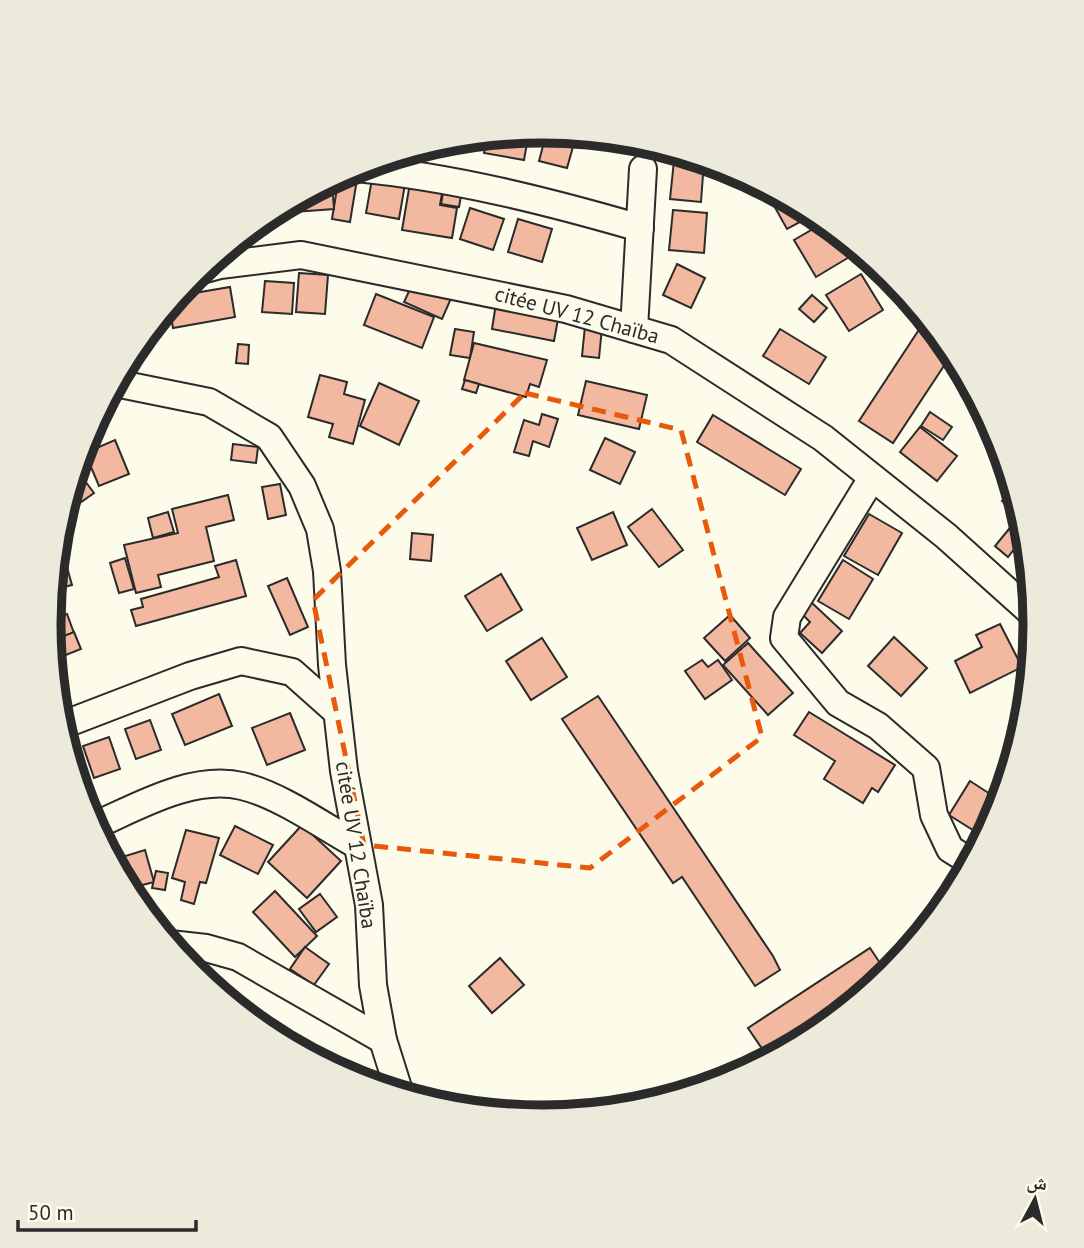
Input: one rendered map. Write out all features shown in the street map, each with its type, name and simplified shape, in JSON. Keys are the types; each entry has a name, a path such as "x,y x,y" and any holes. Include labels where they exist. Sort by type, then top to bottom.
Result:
{"street":[{"path":"634,329 643,169"},
{"path":"384,170 405,172 521,197 640,228"},
{"name":"citée UV 12 Chaïba","path":"223,265 301,255 566,309 671,340 823,438 946,536 1022,605"},
{"name":"citée UV 12 Chaïba","path":"125,385 209,402 269,437 302,486 320,529 327,571 337,712 369,905 373,985 383,1040 396,1082"},
{"path":"872,478 787,617 784,638 838,703 878,726 926,768 933,815 950,849 962,857"},
{"path":"71,722 190,676 241,661 292,672 337,712"},
{"path":"104,822 186,789 241,785 264,794 357,845"},
{"path":"185,946 238,957 383,1040"}],"highlighted area":[{"path":"525,393 681,430 762,737 590,868 364,845 313,600"}],"building":[{"path":"527,143 524,160 484,153 485,146"},
{"path":"544,143 574,144 567,168 539,161"},
{"path":"674,162 703,171 701,202 670,199"},
{"path":"412,171 445,177 440,205 457,208 452,238 402,230"},
{"path":"372,179 405,184 399,219 366,213"},
{"path":"357,181 350,222 332,219 337,190"},
{"path":"445,182 463,185 459,207 441,204"},
{"path":"333,191 334,209 295,212"},
{"path":"772,203 803,220 787,229"},
{"path":"470,208 504,219 493,250 460,239"},
{"path":"673,210 707,213 704,253 669,250"},
{"path":"518,219 552,229 542,262 508,252"},
{"path":"815,228 851,256 816,277 794,240"},
{"path":"677,264 705,278 691,308 663,295"},
{"path":"419,270 456,287 442,319 404,302"},
{"path":"299,273 328,275 325,314 296,312"},
{"path":"861,274 883,310 849,331 826,295"},
{"path":"265,281 294,283 292,314 262,312"},
{"path":"230,287 235,317 173,328 171,319 194,293"},
{"path":"376,294 434,317 422,348 364,325"},
{"path":"812,295 827,308 814,322 799,309"},
{"path":"497,297 560,308 554,341 492,329"},
{"path":"587,306 604,308 599,358 582,356"},
{"path":"920,328 946,363 893,443 859,421"},
{"path":"455,329 474,332 470,358 450,355"},
{"path":"780,329 826,357 809,384 763,356"},
{"path":"474,343 547,360 539,387 530,384 526,397 464,380"},
{"path":"238,344 249,345 248,364 236,363"},
{"path":"320,375 347,382 344,394 365,400 353,444 329,437 333,424 308,417"},
{"path":"465,380 479,384 476,393 462,389"},
{"path":"586,381 647,395 639,429 578,415"},
{"path":"379,383 419,401 399,445 360,426"},
{"path":"930,412 952,427 943,440 921,426"},
{"path":"542,414 558,419 549,447 533,441 529,456 514,452 524,420 539,425"},
{"path":"713,415 801,469 785,495 697,442"},
{"path":"920,427 957,456 937,481 900,452"},
{"path":"605,438 635,452 620,484 590,470"},
{"path":"115,440 129,474 99,486 89,463 95,449"},
{"path":"233,444 258,447 256,463 231,460"},
{"path":"84,480 94,493 77,505"},
{"path":"280,484 286,515 268,519 262,487"},
{"path":"228,495 234,520 206,527 214,561 158,575 161,587 136,593 124,545 178,533 172,509"},
{"path":"652,509 683,550 659,567 628,527"},
{"path":"168,512 174,532 153,538 148,518"},
{"path":"613,512 627,545 592,560 577,528"},
{"path":"869,514 902,533 878,575 844,556"},
{"path":"1009,529 1015,533 1017,546 1008,557 995,546"},
{"path":"412,533 433,535 431,561 410,559"},
{"path":"125,558 134,589 119,593 110,563"},
{"path":"65,560 72,585 63,587"},
{"path":"236,560 246,596 136,626 131,610 143,607 141,599 219,577 215,566"},
{"path":"843,560 873,579 849,619 818,601"},
{"path":"501,574 522,610 487,631 465,596"},
{"path":"287,578 308,627 290,635 268,586"},
{"path":"811,602 842,631 822,653 800,633 810,622 801,613"},
{"path":"67,614 74,633 61,637 61,616"},
{"path":"730,615 750,638 725,661 704,638"},
{"path":"1000,624 1021,668 970,693 955,661 982,647 976,635"},
{"path":"74,632 81,649 62,656 61,637"},
{"path":"894,637 927,668 901,696 868,666"},
{"path":"542,638 567,677 531,700 506,661"},
{"path":"748,643 793,693 768,715 723,665"},
{"path":"702,660 708,667 718,660 732,680 705,699 685,671"},
{"path":"219,694 232,726 185,745 172,714"},
{"path":"598,696 773,956 780,970 755,986 682,877 673,883 562,719"},
{"path":"809,712 895,765 878,792 872,788 863,803 824,779 835,761 794,735"},
{"path":"290,713 305,750 267,765 252,728"},
{"path":"150,720 161,750 136,759 125,729"},
{"path":"109,737 120,769 94,778 83,746"},
{"path":"970,781 991,795 975,832 949,815"},
{"path":"302,825 341,861 307,898 268,862"},
{"path":"235,826 273,845 258,874 220,855"},
{"path":"186,830 219,838 206,883 200,882 194,904 181,900 185,882 172,878"},
{"path":"145,850 154,882 139,886 122,857"},
{"path":"156,871 168,873 165,890 152,888"},
{"path":"275,891 317,936 295,957 253,912"},
{"path":"320,894 337,917 316,932 299,909"},
{"path":"305,947 329,964 314,985 290,969"},
{"path":"870,948 881,965 809,1024 763,1050 748,1028"},
{"path":"500,958 524,985 492,1013 469,986"}]}
